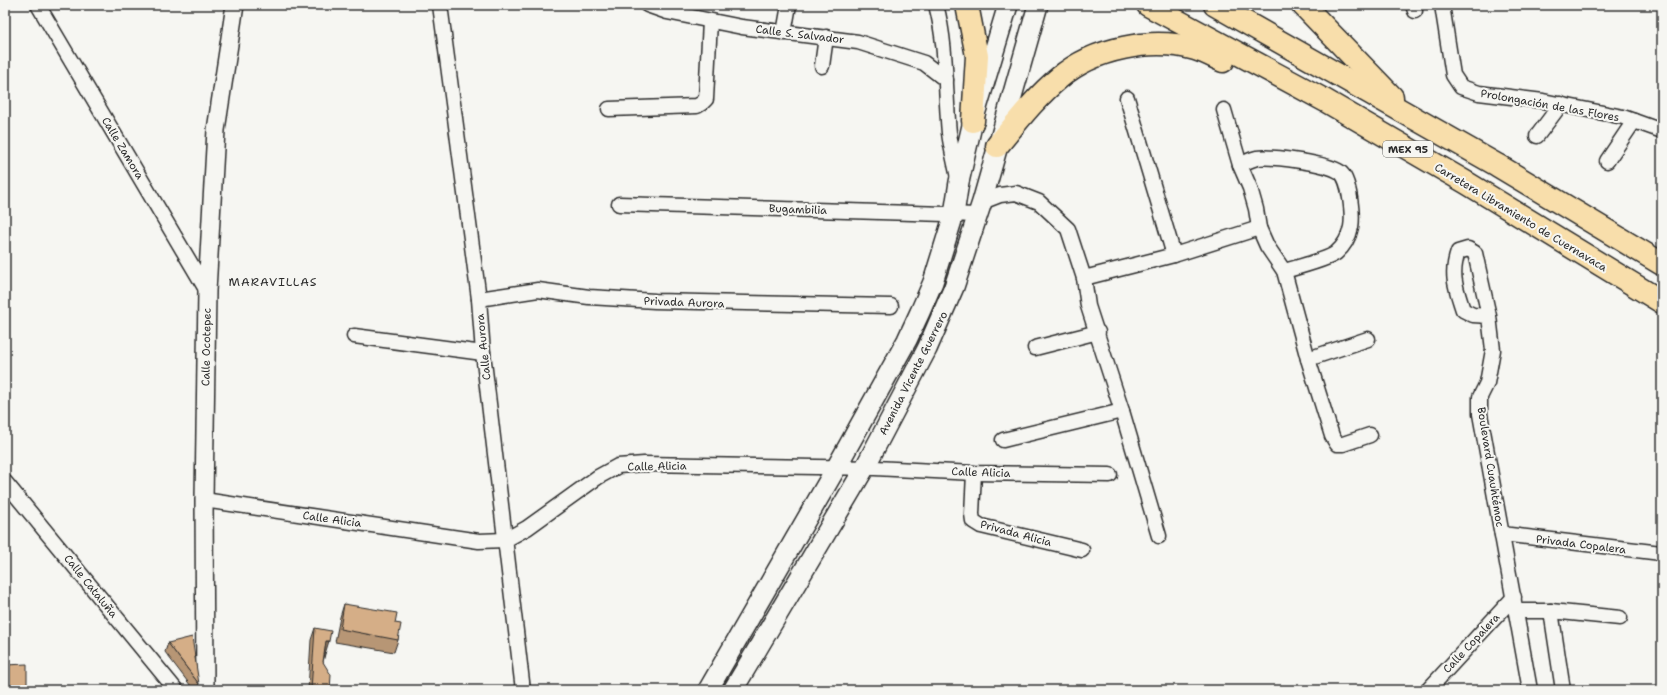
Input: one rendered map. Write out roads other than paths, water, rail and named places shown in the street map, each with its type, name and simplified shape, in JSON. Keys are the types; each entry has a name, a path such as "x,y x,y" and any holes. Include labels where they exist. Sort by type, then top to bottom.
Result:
{"highway":[{"path":"967,5 977,56 973,122"},
{"name":"Carretera Libramiento de Cuernavaca","path":"1148,5 1326,101 1467,183 1662,302"},
{"name":"MEX 95","path":"1215,5 1410,115 1662,264"},
{"path":"1303,5 1410,115"},
{"path":"997,146 1027,110 1059,78 1081,64 1122,47 1165,44 1195,49 1271,84 1292,83"}],"main road":[{"name":"Avenida Vicente Guerrero","path":"708,690 836,468 907,340 920,312 933,282 954,214 959,182 973,122 1008,5"},
{"name":"Avenida Vicente Guerrero","path":"733,690 864,469 927,349 954,288 980,209 1038,5"},
{"path":"986,78 1014,87"}],"street":[{"name":"Calle Zamora","path":"38,5 207,291"},
{"name":"Calle Ocotepec","path":"205,690 204,500 207,291 216,130 235,5"},
{"name":"Calle Aurora","path":"440,5 478,299 483,353 523,690"},
{"name":"Calle S. Salvador","path":"647,5 667,9 710,22 858,42 924,62 946,80"},
{"path":"784,33 789,5"},
{"path":"936,5 939,16 946,80 949,134 959,182"},
{"name":"Prolongación de las Flores","path":"1442,5 1453,75 1461,87 1479,93 1561,104 1634,121 1662,131"},
{"path":"610,109 697,106 702,103 706,99 710,22"},
{"path":"822,66 826,37"},
{"path":"1127,98 1174,255"},
{"path":"1537,136 1561,104"},
{"path":"1224,110 1240,166 1250,188 1256,209 1259,228 1267,246 1284,271 1308,359 1332,436 1337,444 1343,444 1370,435"},
{"path":"1607,161 1634,121"},
{"path":"1240,166 1256,158 1272,157 1317,165 1339,172 1345,177 1350,202 1351,227 1345,243 1335,254 1284,271"},
{"path":"980,209 1000,195 1016,193 1039,202 1068,229 1084,278 1088,306 1098,332 1159,536"},
{"name":"Bugambilia","path":"619,204 954,214 980,209"},
{"path":"1084,278 1174,255 1259,228"},
{"name":"Boulevard Cuauhtémoc","path":"1489,316 1473,315 1463,310 1454,281 1455,260 1458,252 1468,249 1474,253 1478,264 1489,316 1493,350 1487,383 1480,397 1480,414 1530,690"},
{"name":"Privada Aurora","path":"478,299 538,290 589,297 655,301 892,306"},
{"path":"1035,348 1098,332"},
{"path":"354,336 483,353"},
{"path":"1308,359 1368,339"},
{"path":"1003,440 1122,411"},
{"name":"Calle Alicia","path":"204,500 479,541 505,540 527,528 598,477 618,466 644,464 1110,476"},
{"name":"Privada Alicia","path":"974,472 972,514 974,521 982,526 1082,550"},
{"name":"Calle Cataluña","path":"5,482 176,690"},
{"name":"Privada Copalera","path":"1502,534 1660,554"},
{"path":"1515,604 1551,611 1620,618"},
{"name":"Calle Copalera","path":"1428,690 1515,604"},
{"path":"1551,611 1563,690"}],"district":[{"name":"MARAVILLAS","path":"273,282"}]}
